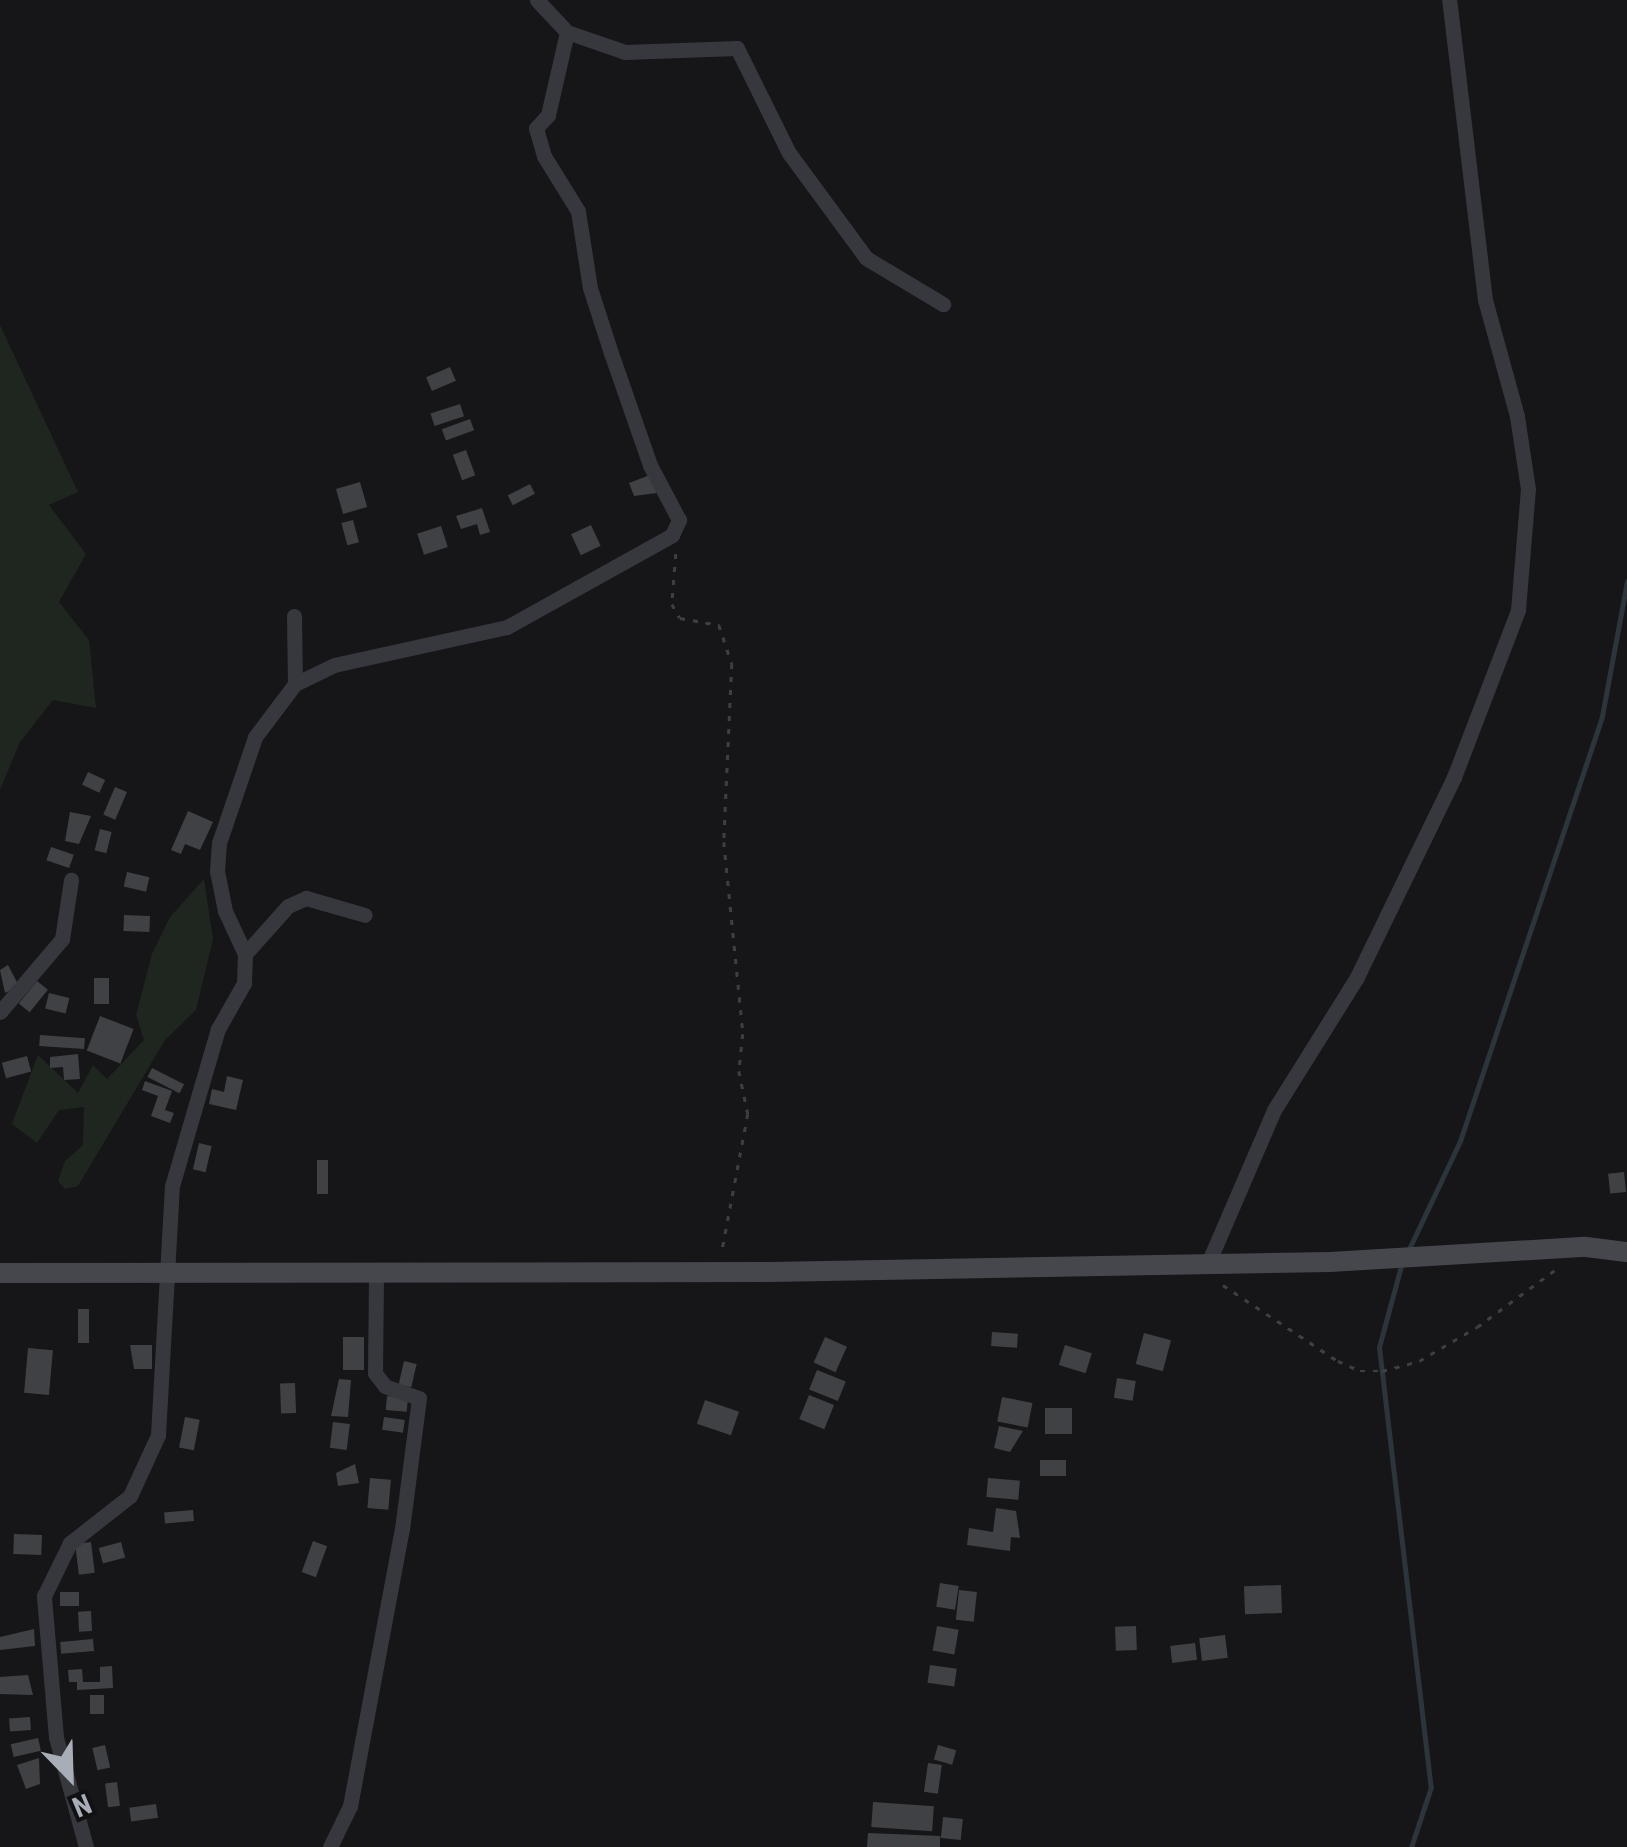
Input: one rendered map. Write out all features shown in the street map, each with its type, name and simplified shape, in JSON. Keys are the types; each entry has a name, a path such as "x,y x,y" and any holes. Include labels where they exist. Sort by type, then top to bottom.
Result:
{"main road":[{"path":"0,1273 165,1277 726,1273 1209,1261 1330,1262 1586,1247 1627,1252"}],"street":[{"path":"537,0 567,32 625,52 737,48 790,153 866,258 943,304"},
{"path":"1209,1261 1274,1110 1356,980 1454,777 1518,610 1528,490 1517,416 1485,300 1449,0"},
{"path":"86,1847 56,1736 44,1596 70,1543 130,1496 148,1462 166,1388 165,1277 172,1186 218,1029 244,982 245,954 219,890 220,843 255,738 295,684 334,664 507,627 672,535 679,520 650,465 611,354 590,288 578,211 544,156 536,128 548,115 567,32"},
{"path":"294,616 295,684"},
{"path":"0,1012 62,939 71,880"},
{"path":"245,954 288,906 306,898 366,915"},
{"path":"330,1847 350,1806 402,1529 419,1398 386,1386 375,1373 376,1277"}],"path":[{"path":"672,535 677,572 672,604 680,618 720,624 732,664 724,842 743,1034 738,1070 748,1114 720,1244 726,1273"},
{"path":"1218,1282 1338,1361 1360,1371 1382,1371 1419,1361 1477,1327 1586,1247"}],"shaded area":[{"path":"0,325 78,492 49,505 86,554 59,602 89,640 96,708 53,700 20,742 0,790"},
{"path":"204,879 213,939 196,1010 165,1040 78,1186 65,1189 58,1181 65,1161 83,1145 84,1107 59,1110 37,1143 12,1124 38,1055 78,1093 93,1065 107,1079 144,1040 136,1015 152,954 170,917"}],"building":[{"path":"450,367 456,381 432,391 426,377"},
{"path":"460,404 464,416 435,426 431,414"},
{"path":"470,419 474,430 446,441 442,429"},
{"path":"466,450 475,475 462,480 453,455"},
{"path":"650,475 657,493 634,496 629,483"},
{"path":"360,482 367,507 343,514 336,489"},
{"path":"530,484 535,494 513,505 508,495"},
{"path":"482,508 490,532 480,535 477,524 461,529 456,516"},
{"path":"353,520 359,542 347,545 341,523"},
{"path":"591,525 601,546 581,555 571,534"},
{"path":"441,526 448,547 424,555 417,534"},
{"path":"88,772 105,780 99,793 82,785"},
{"path":"115,787 127,792 115,820 103,815"},
{"path":"188,811 213,822 200,850 185,844 181,854 171,850"},
{"path":"70,812 91,816 79,844 65,841"},
{"path":"100,829 112,832 106,853 95,850"},
{"path":"51,847 74,855 69,868 46,860"},
{"path":"127,872 149,877 146,892 124,887"},
{"path":"124,915 150,916 149,932 123,931"},
{"path":"8,965 19,986 5,993 0,970"},
{"path":"94,978 109,978 109,1004 94,1004"},
{"path":"37,981 48,990 30,1012 19,1004"},
{"path":"49,993 69,998 66,1014 45,1009"},
{"path":"100,1016 134,1029 120,1063 87,1051"},
{"path":"40,1035 85,1038 84,1049 39,1046"},
{"path":"78,1054 80,1079 64,1080 63,1067 50,1068 50,1057"},
{"path":"27,1056 31,1071 6,1078 2,1063"},
{"path":"152,1068 184,1084 180,1093 147,1077"},
{"path":"227,1076 243,1080 236,1110 209,1104 212,1089 224,1092"},
{"path":"145,1081 172,1091 165,1110 174,1113 170,1123 151,1116 158,1096 142,1090"},
{"path":"199,1143 212,1146 206,1172 193,1169"},
{"path":"317,1160 328,1160 328,1194 317,1194"},
{"path":"1624,1172 1626,1192 1610,1194 1608,1174"},
{"path":"78,1309 89,1309 89,1343 78,1343"},
{"path":"992,1332 1018,1334 1017,1348 991,1346"},
{"path":"1144,1333 1171,1340 1163,1371 1136,1364"},
{"path":"343,1337 364,1337 364,1370 343,1370"},
{"path":"825,1337 847,1347 836,1372 814,1363"},
{"path":"130,1345 152,1345 152,1369 134,1369"},
{"path":"1065,1345 1092,1353 1086,1373 1059,1365"},
{"path":"28,1348 53,1350 49,1395 24,1393"},
{"path":"404,1361 417,1364 411,1387 399,1384"},
{"path":"817,1370 846,1382 838,1401 809,1389"},
{"path":"1117,1378 1136,1381 1133,1401 1114,1398"},
{"path":"339,1379 351,1380 348,1417 331,1416"},
{"path":"295,1383 296,1413 281,1414 280,1384"},
{"path":"809,1395 834,1405 824,1429 799,1419"},
{"path":"387,1396 408,1398 407,1412 386,1410"},
{"path":"1002,1397 1032,1403 1028,1427 997,1422"},
{"path":"705,1400 739,1412 731,1435 697,1424"},
{"path":"1045,1408 1072,1408 1072,1434 1045,1434"},
{"path":"185,1417 200,1420 194,1450 179,1447"},
{"path":"384,1417 405,1420 403,1433 382,1430"},
{"path":"333,1422 350,1424 347,1450 330,1448"},
{"path":"999,1426 1023,1431 1010,1452 994,1448"},
{"path":"1040,1460 1066,1460 1066,1476 1040,1476"},
{"path":"355,1464 359,1483 338,1486 336,1473"},
{"path":"370,1478 391,1480 388,1510 367,1508"},
{"path":"988,1478 1020,1481 1018,1500 986,1497"},
{"path":"996,1508 1016,1511 1020,1538 1011,1537 1010,1551 967,1545 969,1528 993,1532"},
{"path":"193,1510 194,1521 165,1523 164,1513"},
{"path":"14,1534 42,1535 41,1555 13,1554"},
{"path":"313,1541 327,1546 316,1577 302,1572"},
{"path":"91,1542 95,1573 79,1575 75,1544"},
{"path":"121,1542 125,1557 103,1563 99,1548"},
{"path":"940,1583 959,1586 955,1610 936,1607"},
{"path":"1281,1585 1282,1613 1245,1614 1244,1586"},
{"path":"959,1590 977,1592 974,1622 956,1620"},
{"path":"60,1592 79,1592 79,1606 60,1606"},
{"path":"91,1611 92,1631 79,1632 78,1612"},
{"path":"937,1626 959,1630 954,1654 933,1651"},
{"path":"1136,1626 1137,1650 1116,1651 1115,1627"},
{"path":"34,1629 35,1646 0,1650 0,1637"},
{"path":"1225,1635 1228,1658 1202,1661 1199,1638"},
{"path":"93,1639 94,1651 61,1654 60,1642"},
{"path":"1195,1643 1197,1660 1172,1663 1170,1646"},
{"path":"930,1665 957,1669 954,1687 927,1683"},
{"path":"112,1666 113,1688 77,1690 77,1682 69,1682 68,1670 82,1669 83,1682 100,1682 100,1667"},
{"path":"28,1675 33,1695 0,1694 0,1677"},
{"path":"90,1695 104,1695 104,1714 90,1714"},
{"path":"30,1717 31,1730 10,1731 9,1718"},
{"path":"38,1738 41,1751 14,1757 11,1744"},
{"path":"105,1745 110,1767 98,1770 92,1748"},
{"path":"938,1745 956,1750 952,1765 934,1759"},
{"path":"39,1758 40,1784 26,1789 17,1765"},
{"path":"928,1763 942,1765 938,1794 924,1792"},
{"path":"117,1782 120,1806 108,1807 105,1783"},
{"path":"873,1802 934,1806 932,1831 871,1827"},
{"path":"156,1804 158,1818 131,1822 129,1808"},
{"path":"943,1817 963,1819 961,1840 941,1838"},
{"path":"868,1833 940,1836 940,1847 867,1847"}],"waterway":[{"path":"1408,1251 1460,1141 1602,716 1627,581"},
{"path":"1401,1266 1379,1347 1431,1787 1411,1847"}]}
